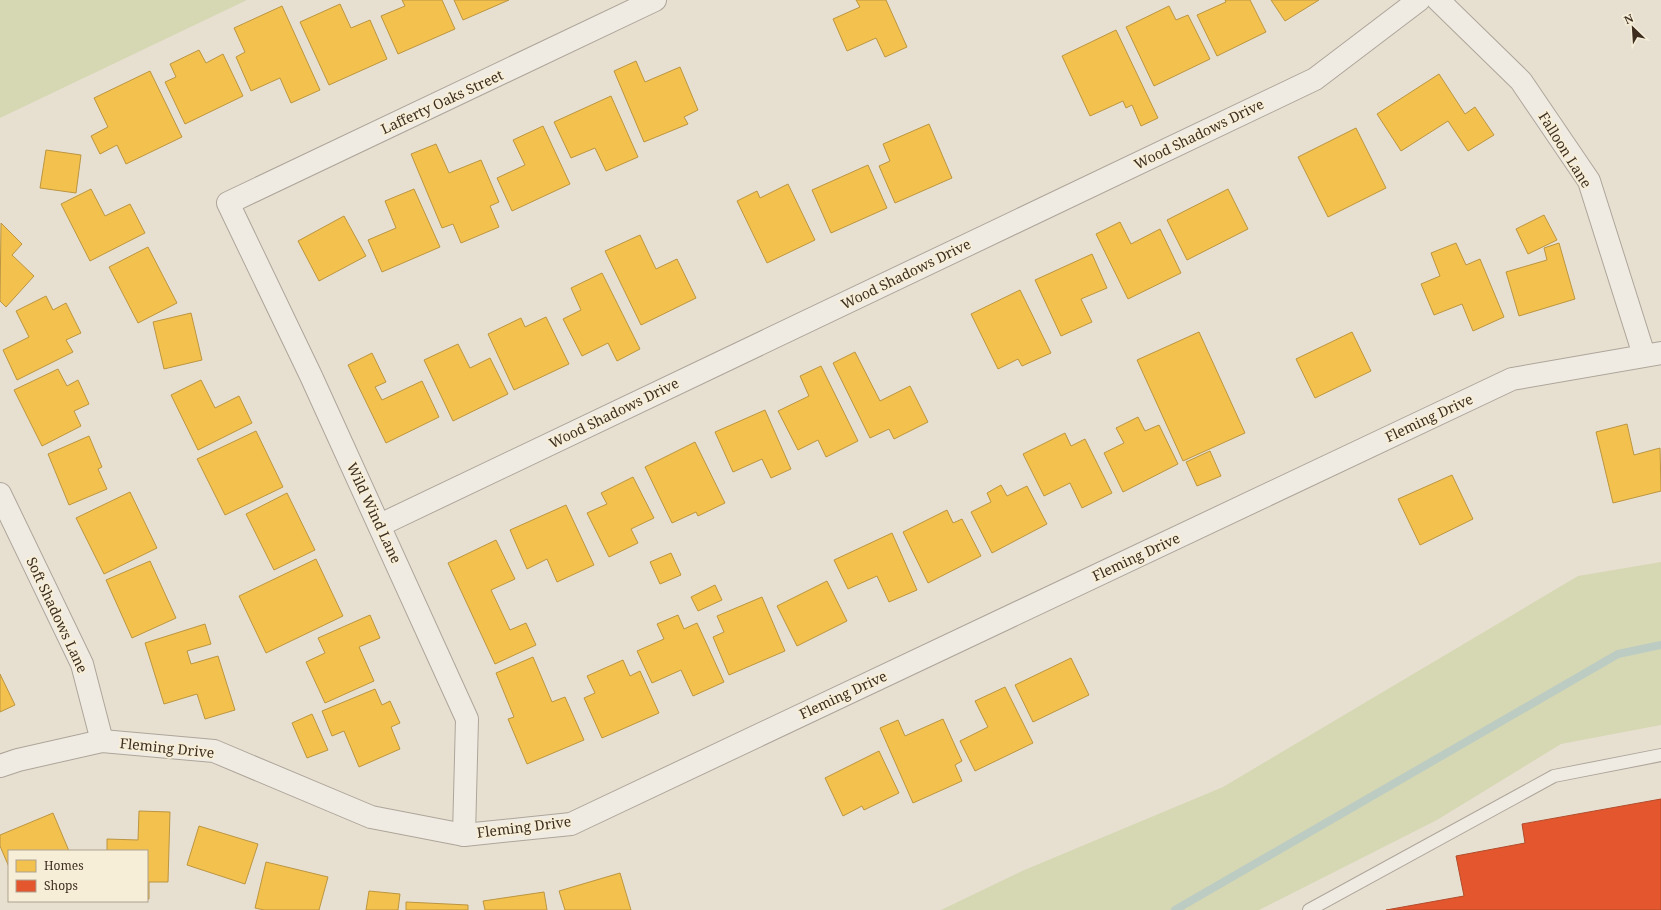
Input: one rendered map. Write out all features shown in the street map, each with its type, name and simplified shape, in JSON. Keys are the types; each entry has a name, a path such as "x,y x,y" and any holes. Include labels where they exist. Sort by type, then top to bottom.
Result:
{"street":[{"name":"Lafferty Oaks Street","path":"228,204 655,0"},
{"name":"Wood Shadows Drive","path":"380,525 1315,79 1419,0"},
{"name":"Falloon Lane","path":"1438,0 1521,81 1589,181 1652,354"},
{"name":"Wild Wind Lane","path":"228,204 311,376 468,719 464,835"},
{"name":"Fleming Drive","path":"0,766 18,760 102,741 214,751 371,816 464,835 571,824 1512,379 1652,354"},
{"name":"Soft Shadows Lane","path":"0,494 82,664 102,741"}],"lane":[{"path":"1309,910 1554,776 1661,755"}],"green space":[{"path":"0,0 247,0 0,118"},
{"path":"1661,562 1661,725 1561,744 1437,820 1259,910 941,910 1022,871 1223,787 1578,576"}],"building: Homes":[{"path":"402,0 442,0 455,29 398,54 381,16 405,6"},
{"path":"454,0 509,0 463,20"},
{"path":"856,0 886,0 907,47 885,57 876,38 847,51 833,19 860,7"},
{"path":"1225,0 1250,0 1266,32 1217,56 1197,15 1226,2"},
{"path":"1271,0 1319,0 1285,21"},
{"path":"340,4 351,28 370,20 387,59 329,85 300,22"},
{"path":"282,6 320,90 291,103 280,78 251,91 236,57 245,52 234,28"},
{"path":"1169,6 1176,20 1188,15 1210,59 1154,86 1126,27"},
{"path":"1116,30 1158,118 1141,126 1132,105 1126,108 1123,101 1090,116 1062,56"},
{"path":"199,50 206,63 223,54 243,96 185,124 165,82 176,77 170,64"},
{"path":"636,61 645,82 680,67 698,110 684,117 688,124 644,142 614,71"},
{"path":"150,71 182,137 126,164 117,145 100,154 91,136 108,127 94,98"},
{"path":"1439,74 1465,114 1475,107 1494,135 1468,151 1448,121 1401,151 1377,114"},
{"path":"611,96 638,157 606,171 595,148 571,158 554,122"},
{"path":"929,124 952,178 895,203 879,166 890,161 883,144"},
{"path":"543,126 570,184 512,211 497,178 525,165 513,140"},
{"path":"1356,128 1386,188 1328,217 1298,157"},
{"path":"436,144 449,173 481,160 499,202 490,206 499,227 461,243 453,224 442,228 411,154"},
{"path":"46,150 81,155 76,193 40,188"},
{"path":"868,165 887,208 831,233 812,190"},
{"path":"788,184 815,240 767,263 737,201 757,191 760,198"},
{"path":"91,189 105,216 130,204 145,233 90,261 61,204"},
{"path":"414,189 440,247 382,272 368,240 396,228 385,201"},
{"path":"1228,189 1248,229 1187,260 1167,220"},
{"path":"1544,215 1557,240 1528,254 1516,229"},
{"path":"344,216 366,256 319,281 298,241"},
{"path":"1120,222 1131,244 1160,229 1181,273 1128,299 1096,234"},
{"path":"1,223 22,244 12,255 34,276 6,307 0,301"},
{"path":"640,235 656,269 677,259 696,298 641,325 605,251"},
{"path":"1456,243 1466,265 1480,259 1504,317 1473,331 1462,304 1434,315 1421,284 1440,276 1431,253"},
{"path":"1559,243 1575,299 1519,316 1506,272 1547,260 1544,248"},
{"path":"148,247 177,303 138,323 109,267"},
{"path":"1092,254 1107,288 1081,299 1092,322 1061,336 1035,280"},
{"path":"602,273 640,349 617,361 608,343 582,356 563,319 581,310 571,288"},
{"path":"1020,290 1051,353 1022,366 1018,359 998,369 971,314"},
{"path":"46,296 53,310 66,303 81,333 66,340 73,352 17,380 3,350 29,337 16,311"},
{"path":"191,313 202,360 164,369 153,322"},
{"path":"546,317 569,364 514,390 488,334 521,318 525,327"},
{"path":"1199,332 1245,433 1183,461 1137,360"},
{"path":"1352,332 1371,371 1315,398 1296,359"},
{"path":"458,344 470,368 490,358 508,394 453,421 424,360"},
{"path":"855,352 880,401 910,386 928,422 894,439 889,429 870,438 833,363"},
{"path":"372,353 386,382 375,387 382,400 422,381 439,417 386,443 348,365"},
{"path":"821,366 858,441 826,457 818,440 798,450 778,411 809,396 800,376"},
{"path":"58,369 67,386 78,380 89,404 74,411 81,426 42,446 14,390"},
{"path":"201,380 215,408 239,396 252,423 198,450 171,395"},
{"path":"765,410 791,469 771,478 762,459 733,472 715,432"},
{"path":"1138,417 1145,431 1159,425 1178,464 1123,492 1104,453 1124,443 1116,428"},
{"path":"1627,424 1634,455 1660,448 1661,491 1613,503 1596,432"},
{"path":"256,431 283,487 225,515 197,459"},
{"path":"1065,433 1071,446 1085,439 1112,493 1082,508 1070,483 1044,496 1023,454"},
{"path":"89,436 102,467 98,469 107,489 69,505 48,454"},
{"path":"695,442 725,503 698,516 696,512 672,523 645,467"},
{"path":"1210,451 1221,476 1197,486 1186,462"},
{"path":"1452,475 1473,519 1420,545 1398,499"},
{"path":"633,477 654,518 631,529 638,543 609,557 587,513 607,504 601,493"},
{"path":"1001,485 1007,496 1027,486 1047,524 992,553 971,512 991,502 987,493"},
{"path":"130,492 157,548 104,574 76,518"},
{"path":"287,493 315,550 274,570 246,514"},
{"path":"566,505 594,565 557,582 547,559 527,569 510,530"},
{"path":"947,510 953,523 962,519 981,556 928,583 903,532"},
{"path":"892,533 917,590 889,602 877,576 848,589 834,560"},
{"path":"496,540 515,579 491,590 510,630 526,623 536,645 495,664 448,563"},
{"path":"671,553 681,575 660,584 650,562"},
{"path":"316,559 343,616 266,653 239,596"},
{"path":"150,561 176,618 132,638 106,580"},
{"path":"827,581 847,621 797,646 777,606"},
{"path":"715,585 722,600 698,611 691,597"},
{"path":"762,597 785,651 729,675 713,637 724,632 717,616"},
{"path":"370,615 380,638 359,647 374,681 325,703 306,662 325,653 318,638"},
{"path":"678,615 684,629 697,623 724,682 693,696 681,670 652,683 637,651 664,639 657,624"},
{"path":"205,624 211,644 187,651 191,664 218,656 235,710 205,719 197,694 164,704 145,643"},
{"path":"533,657 552,702 565,697 584,740 527,764 508,719 514,717 496,673"},
{"path":"1071,658 1089,695 1033,722 1015,685"},
{"path":"623,660 630,676 640,671 659,713 602,738 584,698 595,693 587,676"},
{"path":"0,674 15,705 0,712"},
{"path":"1005,687 1033,743 975,771 960,741 988,727 975,701"},
{"path":"375,689 382,705 390,701 400,723 391,727 400,749 359,767 344,731 332,736 322,711"},
{"path":"312,714 328,750 307,758 292,723"},
{"path":"943,719 962,761 955,765 962,781 913,803 880,728 898,720 905,736"},
{"path":"879,751 899,793 864,810 862,806 843,816 825,778"},
{"path":"139,811 170,812 168,882 149,882 149,899 148,850 107,850 107,839 138,840"},
{"path":"53,813 69,850 8,850 8,865 0,846 0,835"},
{"path":"199,826 258,844 245,884 187,865"},
{"path":"266,862 328,877 319,910 264,910 255,908"},
{"path":"620,873 631,910 565,910 559,891"},
{"path":"369,891 400,894 398,910 366,910"},
{"path":"544,892 547,910 485,910 483,901"},
{"path":"406,902 468,905 468,910 406,910"}],"building: Shops":[{"path":"1661,799 1661,910 1386,910 1464,896 1456,856 1525,843 1522,824"}],"waterway":[{"path":"1175,910 1618,654 1661,645"}]}
